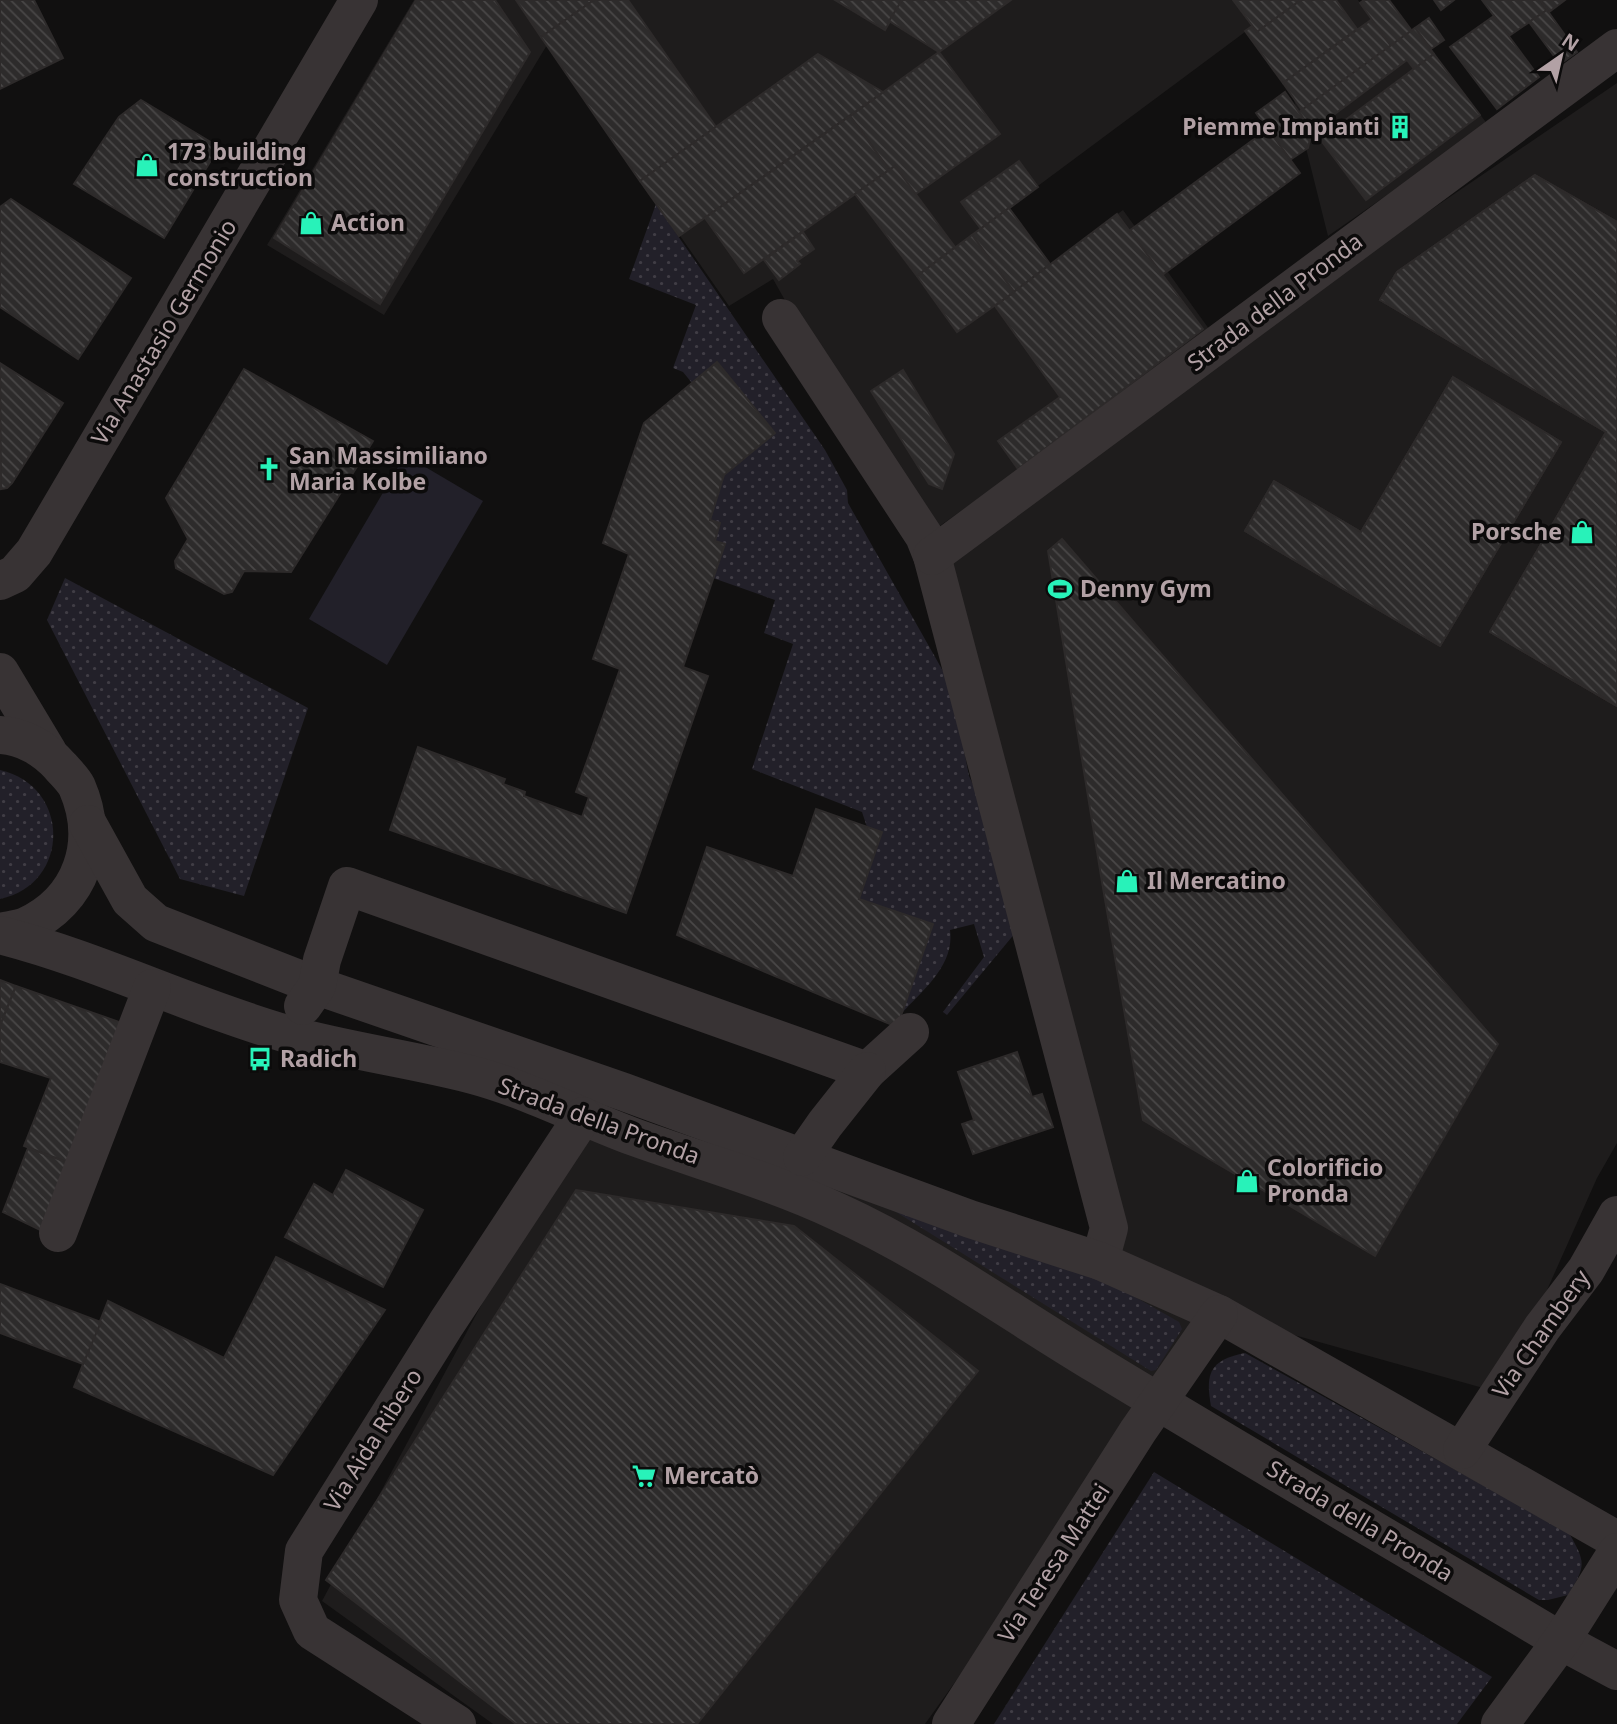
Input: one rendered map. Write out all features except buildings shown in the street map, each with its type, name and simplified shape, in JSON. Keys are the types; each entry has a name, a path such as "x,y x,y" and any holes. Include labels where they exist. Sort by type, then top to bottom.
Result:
{"street":[{"name":"Via Anastasio Germonio","path":"0,582 15,573 34,552 359,0"},
{"name":"Strada della Pronda","path":"932,556 1617,48"},
{"path":"781,318 924,536 932,556 1109,1228 1100,1261"},
{"path":"0,672 48,752 76,784 88,824 86,856 73,886 52,911 24,927 0,934"},
{"path":"0,734 13,735 48,752"},
{"name":"Strada della Pronda","path":"88,824 131,900 156,923 317,986 624,1092 996,1228 1100,1261 1219,1314 1617,1540"},
{"path":"284,1034 317,986 322,960 347,886 867,1071"},
{"name":"Strada della Pronda","path":"0,934 52,949 152,988 284,1034 475,1075 633,1137 768,1181 885,1234 1159,1402 1560,1641 1617,1671"},
{"path":"58,1233 152,988"},
{"path":"802,1157 867,1071 911,1032"},
{"name":"Via Aida Ribero","path":"457,1724 312,1631 298,1600 304,1551 446,1324 583,1116"},
{"name":"Via Chambery","path":"1462,1450 1542,1328 1587,1270 1617,1215"},
{"path":"1159,1402 1219,1314"},
{"name":"Via Teresa Mattei","path":"951,1724 1159,1402"},
{"path":"1500,1724 1560,1641 1617,1552"}],"shaded area":[{"path":"414,0 1358,0 1391,43 1415,28 1488,125 1328,236 1293,96 1245,32 917,276 958,332 1123,210 1212,333 920,540 773,279 729,306 547,45 384,315 267,245"},
{"path":"1617,83 1617,1143 1597,1178 1501,1393 1219,1314 925,1724 493,1724 322,1601 583,1116 1099,1261 932,556 1039,477"},
{"path":"656,204 825,450 847,490 848,503 952,687 969,776 995,831 1016,932 947,1015 943,1012 984,957 974,924 950,930 948,954 943,966 902,1013 932,924 859,899 881,832 867,827 862,812 752,769 793,644 764,633 775,600 713,578 715,541 720,523 710,520 724,475 775,433 717,363 692,383 683,372 673,368 696,305 629,279"},
{"path":"405,455 483,501 387,665 309,619"},
{"path":"65,578 308,708 244,896 180,879 47,620"},
{"path":"0,770 23,780 40,795 50,814 53,835 50,856 40,875 23,890 0,899"},
{"path":"864,1192 1100,1277 1179,1322 1182,1329 1156,1370 1151,1371"},
{"path":"1245,1353 1569,1533 1579,1551 1582,1564 1568,1595 1539,1600 1211,1406 1209,1385 1213,1370 1224,1360"},
{"path":"1154,1472 1492,1677 1457,1724 994,1724"}],"place":[{"name":"Piemme Impianti","path":"1400,127"},
{"name":"173 building construction","path":"147,165"},
{"name":"Action","path":"311,223"},
{"name":"San Massimiliano Maria Kolbe","path":"269,469"},
{"name":"Porsche","path":"1582,532"},
{"name":"Denny Gym","path":"1060,589"},
{"name":"Il Mercatino","path":"1127,881"},
{"name":"Radich","path":"260,1059"},
{"name":"Colorificio Pronda","path":"1247,1181"},
{"name":"Mercatò","path":"644,1476"}]}
